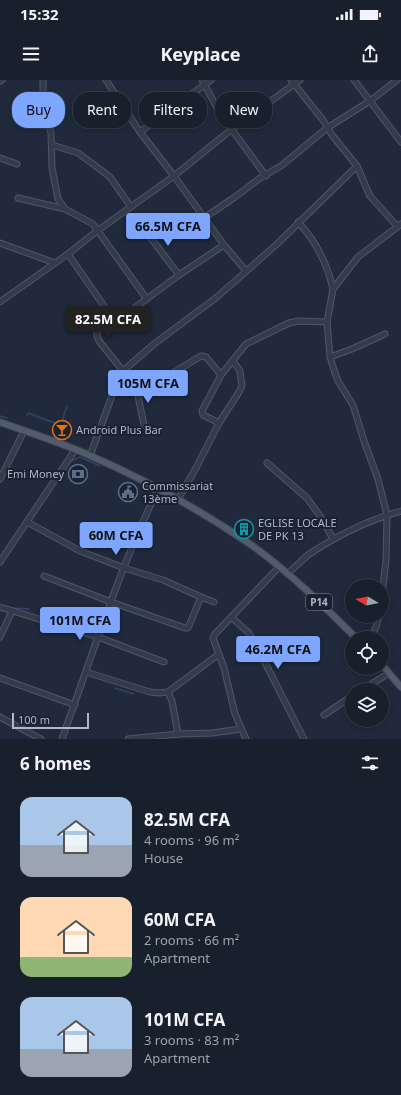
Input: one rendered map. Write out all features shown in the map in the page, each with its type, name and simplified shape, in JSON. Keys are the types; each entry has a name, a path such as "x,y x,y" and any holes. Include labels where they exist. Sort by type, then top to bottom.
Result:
{"main road":[{"name":"P14","path":"0,422 90,456 178,499 212,519 251,545 288,574 349,631"},
{"path":"389,673 400,683"}],"street":[{"path":"44,80 44,104 51,133 52,168 58,199 65,209"},
{"path":"140,132 204,82 211,80"},
{"path":"0,302 174,176 292,82 300,80"},
{"path":"354,80 399,135 401,142"},
{"path":"204,218 260,178 266,176 281,166 327,128 370,101 397,80"},
{"path":"109,81 140,132 224,245 246,271"},
{"path":"204,82 221,115 266,176"},
{"path":"292,82 357,166 370,196 399,225 358,257 333,289"},
{"path":"52,145 78,153 105,173 110,177 131,207"},
{"path":"0,158 17,164"},
{"path":"90,456 117,382 123,372 154,344 217,298 277,244 357,166"},
{"path":"18,198 65,209 89,222 146,298"},
{"path":"298,222 318,248 329,272 333,289 327,322 330,357 338,381 353,405 378,479 387,515 384,579"},
{"path":"144,229 179,275"},
{"path":"0,243 55,263"},
{"path":"144,425 136,386 99,341 97,332 113,319 125,315 146,298 224,245"},
{"path":"68,254 113,319"},
{"path":"219,423 204,415 202,411 221,375 246,344 289,323 298,321 327,322"},
{"path":"330,357 352,349 384,334"},
{"path":"136,386 140,387 171,374 201,356 206,358 221,375"},
{"path":"178,499 219,423 242,386 240,371 232,361"},
{"path":"0,479 24,431"},
{"path":"0,562 75,450"},
{"path":"267,463 307,498 322,519 333,539"},
{"path":"62,739 124,568 158,489"},
{"path":"288,574 309,555 333,539 387,515 401,511"},
{"path":"27,522 80,551 124,568 163,580 214,602"},
{"path":"246,739 235,714 220,654 214,643 214,634 279,567"},
{"path":"44,576 111,602 186,628 202,597"},
{"path":"0,607 98,637 164,662"},
{"path":"0,636 12,611"},
{"path":"231,617 248,632 254,641 304,739"},
{"path":"86,672 150,692 168,692 220,654"},
{"path":"373,683 386,675"},
{"path":"0,678 74,705"},
{"path":"168,692 172,701 178,734"},
{"path":"324,715 345,701"},
{"path":"0,717 41,739"},
{"path":"128,739 178,734 212,733 242,729"}],"waterway":[{"path":"27,416 28,413 55,423 62,421 67,406"},
{"path":"0,416 7,418"},
{"path":"71,461 80,457 100,466"},
{"path":"12,608 29,609"},
{"path":"115,688 134,694"}],"place":[{"name":"Android Plus Bar","path":"62,430"},
{"name":"Emi Money","path":"78,474"},
{"name":"Commissariat 13ème","path":"128,492"},
{"name":"EGLISE LOCALE DE PK 13","path":"244,529"}]}
